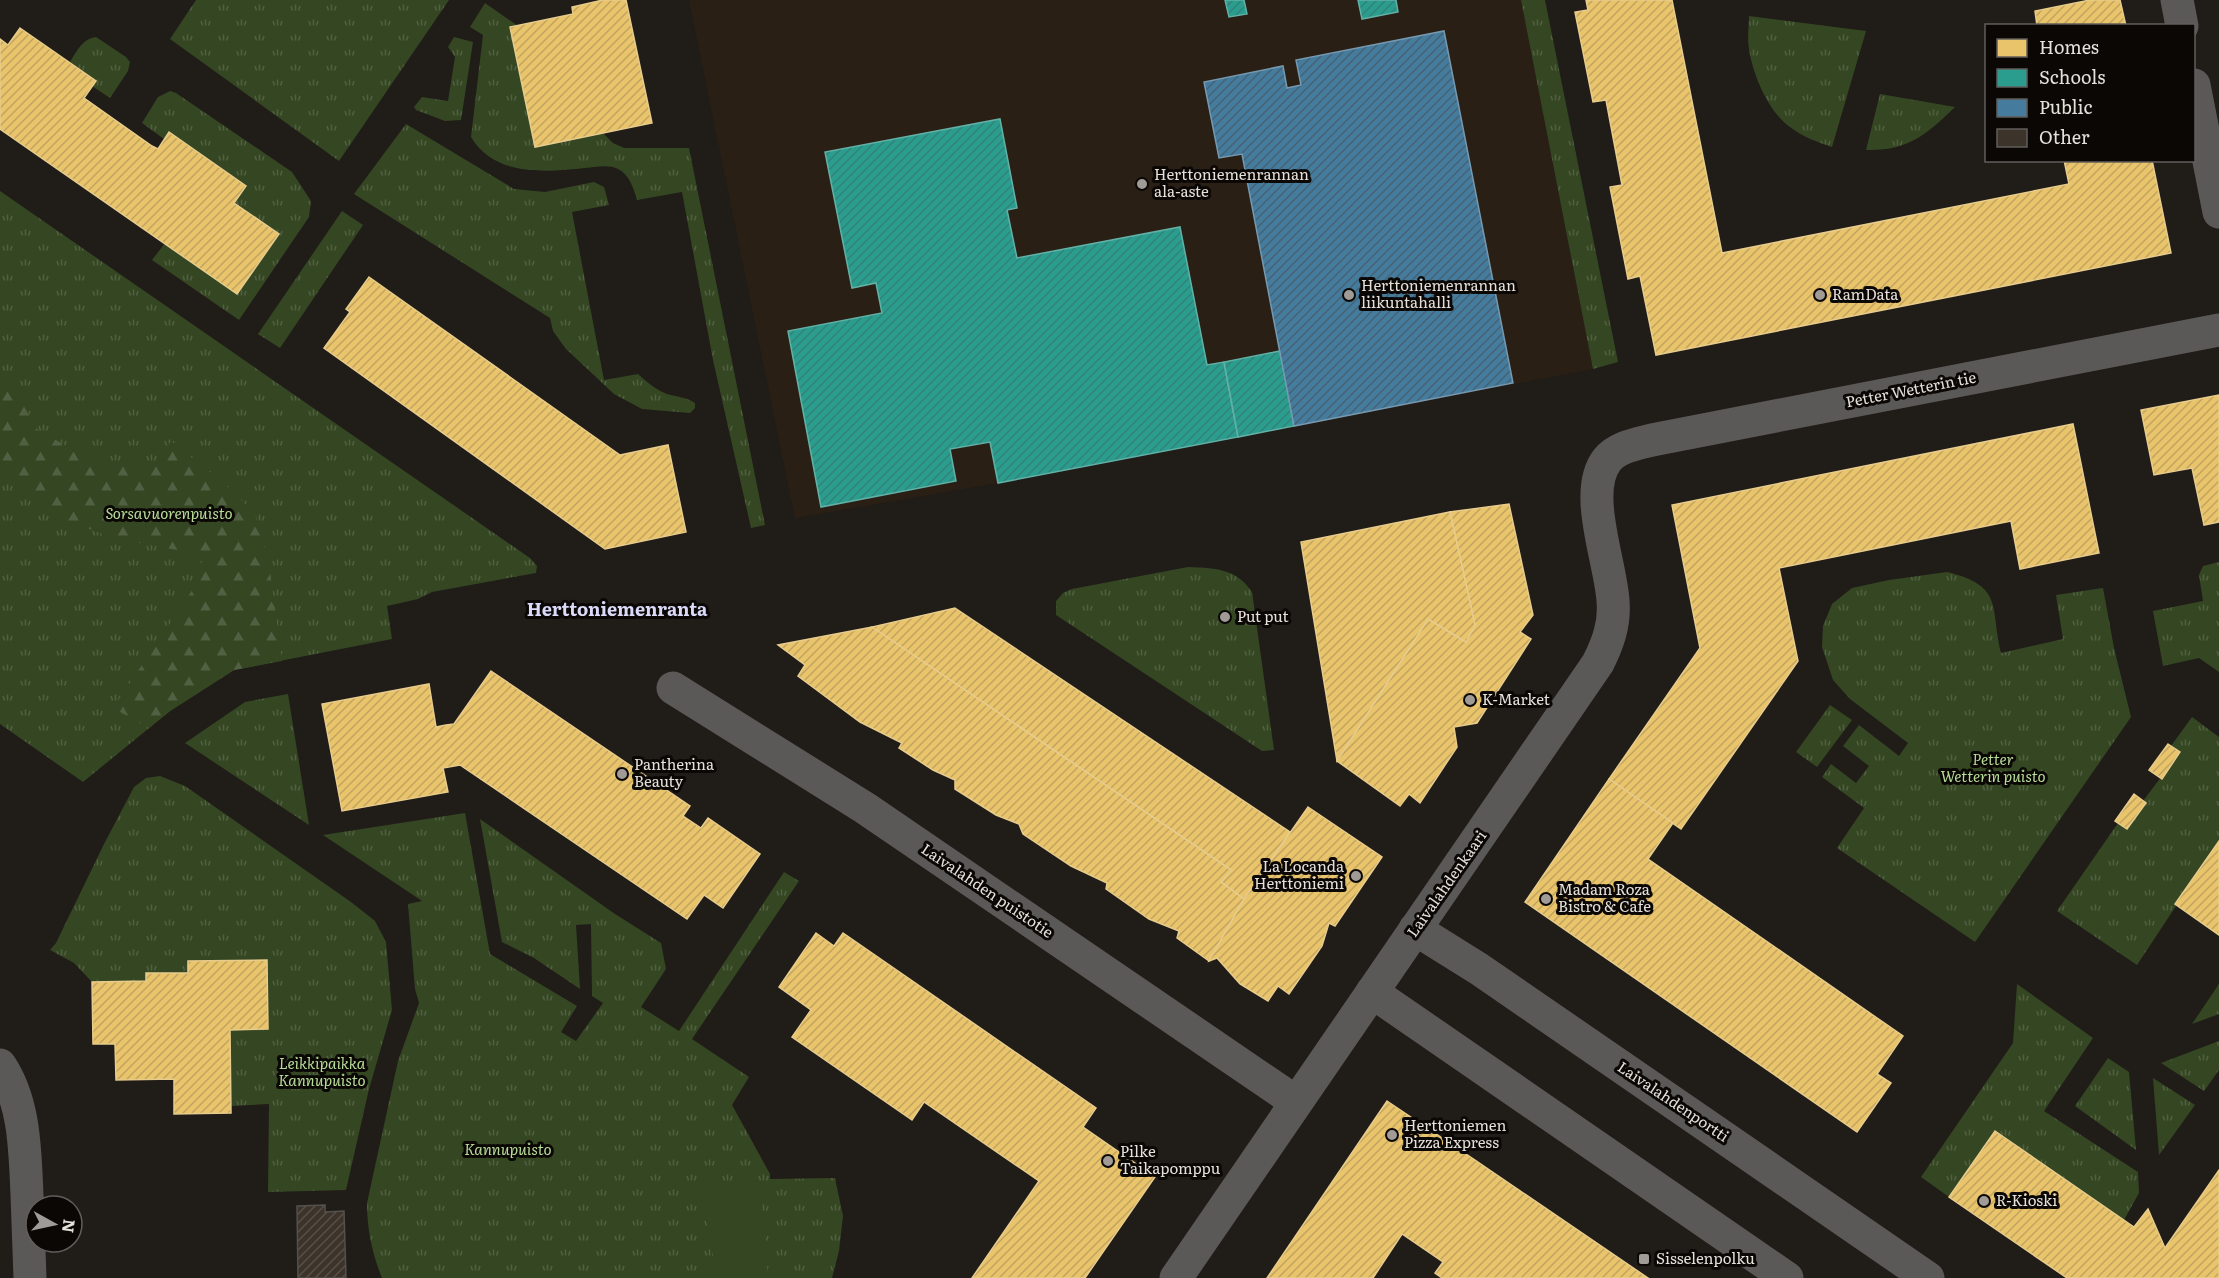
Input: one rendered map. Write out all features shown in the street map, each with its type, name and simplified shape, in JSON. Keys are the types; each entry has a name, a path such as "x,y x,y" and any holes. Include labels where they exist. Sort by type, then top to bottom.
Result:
{"street":[{"path":"2176,0 2182,24"},
{"path":"2195,95 2219,212"},
{"name":"Petter Wetterin tie","path":"1607,459 1617,451 1652,440 2219,330"},
{"name":"Laivalahdenkaari","path":"1176,1278 1592,672 1606,646 1611,632 1614,600 1596,496 1599,473 1607,459"},
{"name":"Laivalahden puistotie","path":"673,688 879,818 1296,1102"},
{"name":"Laivalahdenportti","path":"1415,929 1488,976 1928,1278"},
{"path":"1372,992 1787,1278"},
{"path":"0,1065 7,1075 20,1115 25,1144 30,1278"}],"shaded area":[{"name":"Herttoniemenrannan ala-aste","path":"689,0 1521,0 1593,369 998,483 795,518"}],"green space":[{"path":"196,0 449,0 339,161 170,39"},
{"path":"1521,0 1545,0 1618,362 1593,369"},
{"path":"485,3 518,26 510,27 535,147 603,133 613,143 624,148 689,148 765,525 751,528 713,360 682,192 637,200 628,178 614,167 522,169 493,159 481,150 471,137 483,35 470,27"},
{"path":"1749,16 1866,31 1832,147 1795,131 1782,120 1768,102 1751,59 1748,41"},
{"path":"96,37 130,62 128,71 110,98 92,86 95,80 70,62 83,43"},
{"path":"454,37 473,42 461,120 445,121 416,110 414,107 422,97 448,101 455,57 448,47"},
{"path":"170,91 292,172 311,201 309,217 239,320 152,260 165,243 237,294 279,234 234,203 246,185 169,132 164,139 142,123 158,97"},
{"path":"1880,94 1955,107 1935,126 1905,144 1881,150 1866,150"},
{"path":"406,124 514,189 545,192 594,182 604,187 609,205 572,212 604,380 638,374 663,392 695,403 695,408 690,413 642,409 614,394 566,349 553,331 550,318 354,194"},
{"name":"Sorsavuorenpuisto","path":"0,191 530,558 537,566 536,573 432,592 418,599 387,606 392,639 234,670 170,711 83,782 0,724"},
{"path":"342,211 363,225 280,348 258,334"},
{"path":"0,386 16,391 38,430 98,464 152,469 171,441 225,484 255,514 269,564 282,661 234,670 170,711 149,728 113,708 193,589 202,561 177,550 113,538 50,514 0,473"},
{"path":"2219,562 2219,672 2199,658 2163,666 2153,611 2203,601 2199,575 2203,566"},
{"path":"1188,567 1215,569 1232,574 1246,584 1252,592 1274,750 1262,751 1056,615 1056,601 1063,593 1072,589"},
{"name":"Petter Wetterin puisto","path":"1947,572 1978,584 1986,591 1994,610 2001,653 2063,639 2056,595 2103,588 2114,648 2131,717 1975,942 1837,848 1864,808 1822,777 1831,764 1856,783 1869,766 1843,746 1859,725 1899,756 1908,743 1850,699 1833,680 1822,647 1823,626 1832,604 1852,588"},
{"path":"288,694 309,825 185,743 245,702"},
{"path":"1830,705 1852,720 1817,767 1796,752"},
{"path":"2192,717 2219,737 2219,841 2137,965 2057,911 2118,823 2127,829 2145,803 2143,801 2180,752 2171,746"},
{"name":"Leikkipaikka Kannupuisto","path":"160,776 185,786 351,902 375,921 386,942 392,1010 369,1089 346,1190 268,1192 269,1104 231,1106 230,1030 268,1029 266,960 188,962 188,974 146,974 146,981 92,982 74,963 50,950 56,943 134,787 146,778"},
{"name":"Kannupuisto","path":"465,813 490,954 577,1006 561,1032 576,1041 603,1003 592,996 591,924 576,925 580,989 534,958 502,942 480,819 615,914 661,943 666,969 641,1007 679,1031 784,872 799,881 692,1039 749,1077 732,1105 770,1174 770,1179 835,1178 843,1216 839,1251 832,1278 382,1278 371,1241 367,1203 398,1061 419,1003 415,989 408,904 422,901 323,835"},
{"path":"2017,984 2093,1038 2044,1111 2138,1172 2139,1193 2124,1220 1995,1131 1949,1197 1921,1177 2013,1043"},
{"path":"2219,984 2219,1014 2192,1024"},
{"path":"2219,1041 2219,1070 2204,1091 2161,1063"},
{"path":"2108,1058 2129,1072 2136,1150 2075,1106"},
{"path":"2153,1078 2195,1105 2159,1155"},
{"path":"760,1181 768,1278 716,1278 709,1233 696,1189"}],"building: Homes":[{"path":"603,0 626,0 652,123 535,147 510,27 573,14 572,7"},
{"path":"1586,0 1672,0 1722,253 2069,184 2064,162 2152,162 2171,253 1656,355 1640,276 1628,279 1610,187 1622,185 1606,100 1593,102 1575,12 1588,10"},
{"path":"2090,0 2120,0 2126,24 2037,24 2035,11"},
{"path":"20,28 96,81 84,98 152,146 158,149 169,132 246,186 234,203 279,234 237,294 0,129 0,39 8,45"},
{"path":"369,277 620,455 668,445 686,532 605,549 324,348 350,312 346,309"},
{"path":"2219,395 2219,522 2204,525 2192,468 2154,475 2141,410"},
{"path":"2073,424 2099,553 2020,569 2011,521 1779,568 1798,661 1681,829 1609,779 1700,648 1672,505"},
{"path":"1509,504 1533,615 1520,632 1531,639 1477,723 1454,727 1457,747 1420,803 1409,794 1400,806 1337,761 1428,619 1466,642 1475,625 1450,512"},
{"path":"1450,512 1475,625 1466,642 1428,619 1337,761 1301,542"},
{"path":"955,608 1290,832 1244,899 1221,882 1231,870 872,627"},
{"path":"872,627 1231,870 1221,882 1244,899 1209,961 1177,938 1179,931 1149,919 1106,889 1107,883 1071,866 1023,834 1019,824 996,815 955,789 955,780 933,770 899,748 902,743 860,722 798,676 805,665 778,645"},
{"path":"491,671 690,806 683,816 701,828 708,818 760,854 723,908 704,895 687,919 460,765 443,768 448,792 342,811 322,704 429,684 436,727 454,724"},
{"path":"2168,744 2180,752 2162,779 2149,770"},
{"path":"1609,779 1673,823 1648,859 1903,1036 1877,1074 1891,1083 1857,1132 1525,902"},
{"path":"2134,794 2146,803 2127,829 2115,821"},
{"path":"1308,807 1382,857 1335,926 1329,923 1322,946 1289,994 1278,986 1268,1001 1240,984 1217,958 1209,961 1244,899"},
{"path":"2219,841 2219,935 2175,904"},
{"path":"816,933 834,946 843,933 1096,1108 1083,1127 1155,1177 1085,1278 972,1278 1039,1181 924,1102 912,1120 792,1037 811,1010 779,987"},
{"path":"267,960 268,1029 230,1030 231,1113 174,1114 174,1079 116,1080 115,1044 93,1044 92,982 146,981 146,973 188,973 188,961"},
{"path":"1387,1101 1648,1278 1442,1278 1435,1273 1443,1262 1402,1234 1373,1278 1267,1278"},
{"path":"1995,1131 2134,1227 2148,1209 2165,1248 2219,1170 2219,1278 2067,1278 1949,1197"}],"building: Schools":[{"path":"1225,0 1244,0 1247,14 1229,17"},
{"path":"1358,0 1396,0 1398,12 1362,19"},
{"path":"1000,119 1017,208 1007,210 1017,258 1180,227 1207,365 1224,362 1238,437 998,483 990,442 950,449 956,481 821,507 788,331 882,313 876,283 852,288 825,152"},
{"path":"1280,351 1294,426 1238,437 1224,362"}],"building: Public":[{"path":"1444,31 1513,383 1294,426 1242,154 1219,158 1204,82 1283,66 1287,88 1301,85 1296,60"}],"building: Other":[{"path":"325,1205 325,1212 344,1211 346,1278 298,1278 297,1206"}],"place":[{"name":"Herttoniemenrannan ala-aste","path":"1142,184"},
{"name":"Herttoniemenrannan liikuntahalli","path":"1349,295"},
{"name":"RamData","path":"1820,295"},
{"name":"Put put","path":"1225,617"},
{"name":"K-Market","path":"1470,700"},
{"name":"Pantherina Beauty","path":"622,774"},
{"name":"La Locanda Herttoniemi","path":"1356,876"},
{"name":"Madam Roza Bistro & Cafe","path":"1546,899"},
{"name":"Herttoniemen Pizza Express","path":"1392,1135"},
{"name":"Pilke Taikapomppu","path":"1108,1161"},
{"name":"R-Kioski","path":"1984,1201"},
{"name":"Sisselenpolku","path":"1644,1259"}],"district":[{"name":"Herttoniemenranta","path":"617,610"}]}
